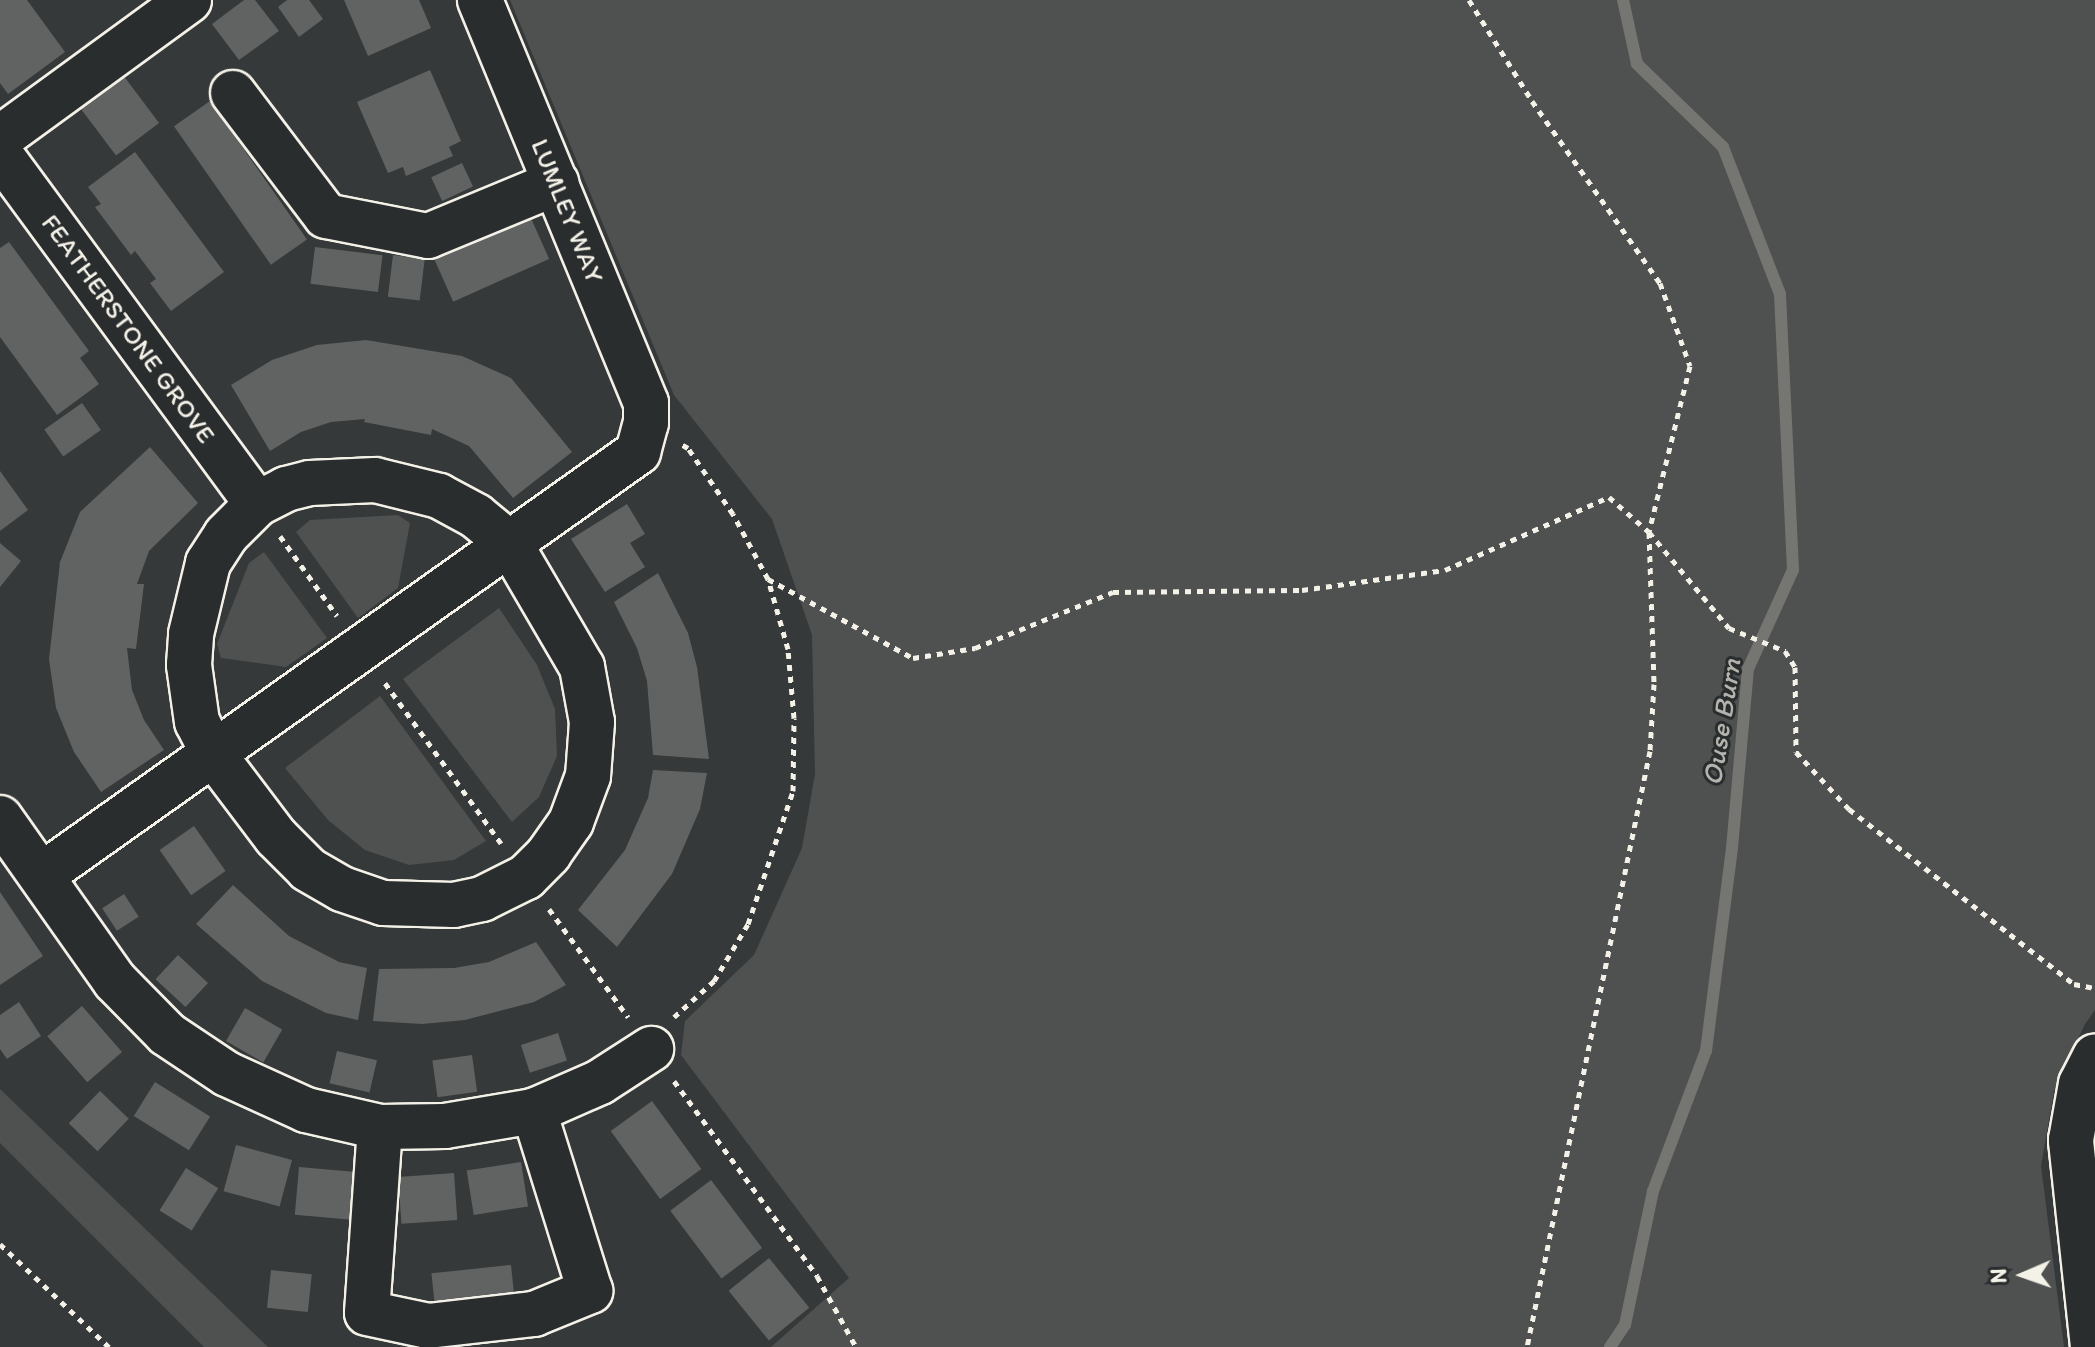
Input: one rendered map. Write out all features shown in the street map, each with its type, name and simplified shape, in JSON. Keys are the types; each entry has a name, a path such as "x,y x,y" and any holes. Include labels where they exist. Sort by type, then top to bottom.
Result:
{"street":[{"path":"0,138 189,0"},
{"name":"LUMLEY WAY","path":"480,0 646,403 646,423"},
{"path":"233,93 326,216 428,236 556,183"},
{"name":"FEATHERSTONE GROVE","path":"0,154 257,504"},
{"path":"42,875 638,452 646,423"},
{"path":"375,480 439,496 476,516 510,544 582,667 592,722 588,776 571,822 549,854 526,877 503,891 454,905 383,903 342,889 308,869 276,837 214,755 197,722 189,665 197,598 208,563 226,535 257,504 286,489 310,483 375,480"},
{"path":"0,818 115,981 167,1034 227,1074 306,1110 380,1127 445,1126 534,1111 600,1082 658,1036"},
{"path":"2093,1347 2071,1140 2081,1084 2095,1056"},
{"path":"380,1127 367,1313 428,1326 534,1314 590,1291 534,1111"}],"path":[{"path":"1469,0 1532,101 1660,283 1690,366 1649,532 1654,684 1650,751 1527,1347"},
{"path":"646,423 688,448 733,514 768,579 788,649 794,718 793,791 748,924 714,981 658,1036"},
{"path":"768,579 913,658 975,648 1113,592 1302,590 1445,570 1609,497 1649,532 1729,628 1785,651 1795,667 1796,752 1849,809 2074,984 2095,988"},
{"path":"257,504 526,877"},
{"path":"0,1244 109,1347"},
{"path":"817,1276 856,1347"}],"shaded area":[{"path":"510,0 2095,0 2095,1010 2085,1024 2054,1091 2041,1166 2064,1347 771,1347 849,1278 681,1055 685,1021 754,955 802,848 815,774 812,635 772,519 674,395"},
{"path":"398,515 410,523 398,588 358,618 296,532 310,520"},
{"path":"264,552 327,638 286,667 221,658 217,644 249,563"},
{"path":"499,608 537,665 555,709 557,756 539,797 512,822 403,679"},
{"path":"380,696 486,841 454,860 409,865 365,850 328,820 285,768"},
{"path":"0,1089 268,1347 204,1347 0,1143"}],"building":[{"path":"0,0 27,0 65,52 8,94 0,83"},
{"path":"244,0 255,0 279,31 239,60 212,24"},
{"path":"287,0 309,0 323,19 299,37 278,7"},
{"path":"344,0 419,0 431,28 368,56"},
{"path":"430,70 461,141 449,147 453,156 406,176 403,167 388,173 357,102"},
{"path":"123,75 159,123 116,155 80,107"},
{"path":"210,101 307,239 271,265 174,126"},
{"path":"135,152 224,272 171,311 150,283 156,279 135,251 131,255 95,207 101,204 88,187"},
{"path":"462,163 473,187 442,201 431,177"},
{"path":"530,216 549,259 453,302 434,259"},
{"path":"9,242 89,351 80,358 99,384 57,415 0,337 0,248"},
{"path":"315,247 382,255 378,292 310,284"},
{"path":"393,255 425,259 420,301 388,297"},
{"path":"366,340 462,356 511,378 572,452 513,498 469,446 432,429 431,435 364,422 365,419 331,422 301,432 270,451 231,385 272,360 317,345"},
{"path":"82,403 101,430 63,456 44,429"},
{"path":"150,447 198,503 149,551 137,584 144,584 136,649 127,648 132,690 144,720 164,750 101,792 74,752 56,708 49,659 60,562 80,512"},
{"path":"0,471 28,510 0,531"},
{"path":"627,504 645,534 630,543 645,567 605,592 571,539"},
{"path":"0,543 21,561 0,587"},
{"path":"658,573 688,633 697,667 709,759 653,755 647,681 637,648 614,602"},
{"path":"653,770 707,773 700,809 672,874 617,947 578,910 625,850 648,798"},
{"path":"194,826 226,871 191,895 160,850"},
{"path":"233,885 289,936 339,962 367,968 358,1020 326,1013 262,981 196,924"},
{"path":"0,892 43,956 0,985"},
{"path":"124,894 139,917 117,931 102,908"},
{"path":"536,942 566,985 534,1002 465,1020 422,1024 373,1021 379,969 454,968 489,962"},
{"path":"178,955 208,983 185,1007 155,979"},
{"path":"19,1002 41,1036 7,1059 0,1049 0,1015"},
{"path":"82,1006 122,1052 87,1082 47,1036"},
{"path":"245,1008 282,1030 263,1062 226,1041"},
{"path":"558,1033 567,1061 530,1073 521,1045"},
{"path":"337,1051 377,1060 370,1092 330,1083"},
{"path":"472,1055 477,1092 438,1097 432,1061"},
{"path":"155,1082 210,1116 189,1150 134,1116"},
{"path":"100,1091 129,1119 98,1151 69,1123"},
{"path":"652,1101 701,1169 660,1199 611,1131"},
{"path":"236,1145 292,1160 280,1206 224,1191"},
{"path":"521,1162 528,1206 474,1215 467,1171"},
{"path":"299,1167 356,1172 352,1220 295,1215"},
{"path":"186,1168 218,1188 192,1231 160,1210"},
{"path":"454,1173 457,1220 401,1224 398,1177"},
{"path":"711,1180 762,1248 721,1279 670,1211"},
{"path":"769,1258 809,1308 769,1340 729,1291"},
{"path":"511,1265 514,1296 435,1304 431,1273"},
{"path":"271,1270 312,1274 308,1312 267,1308"}],"waterway":[{"name":"Ouse Burn","path":"1610,1347 1625,1325 1653,1191 1706,1051 1732,848 1748,669 1793,570 1780,294 1723,147 1637,64 1623,0"}]}
